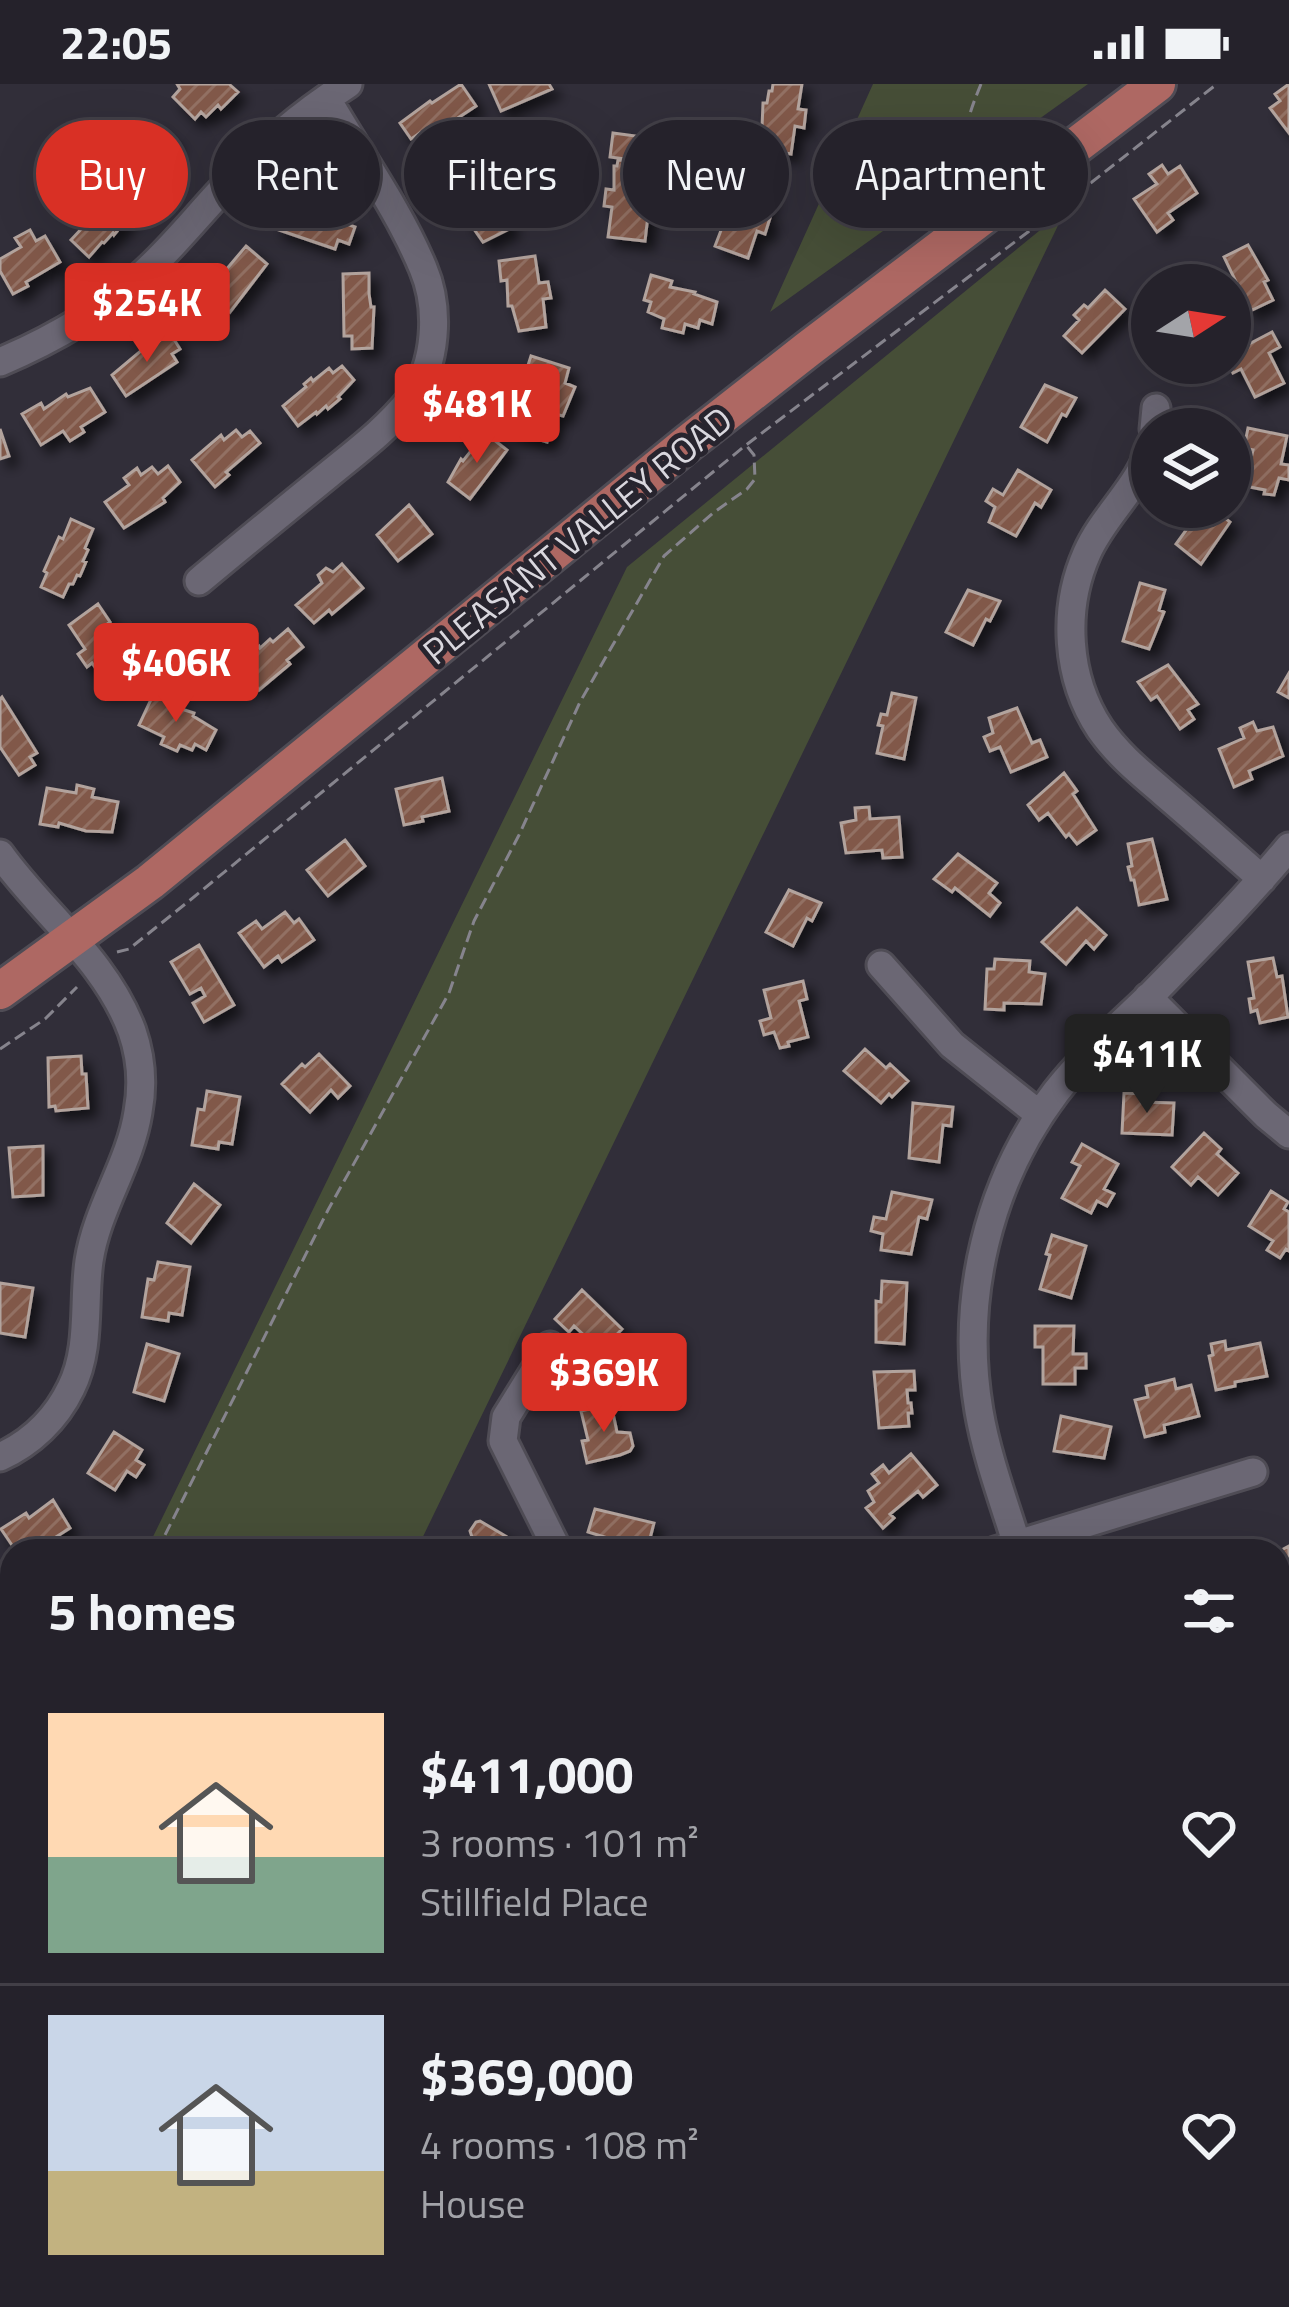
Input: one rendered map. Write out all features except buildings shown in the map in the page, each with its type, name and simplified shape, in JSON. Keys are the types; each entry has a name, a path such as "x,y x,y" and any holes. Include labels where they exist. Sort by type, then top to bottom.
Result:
{"main road":[{"name":"PLEASANT VALLEY ROAD","path":"1088,136 1157,84"},
{"name":"PLEASANT VALLEY ROAD","path":"0,991 83,953 211,833 688,443 968,228"}],"street":[{"path":"0,362 100,308 140,276 252,160 338,92 423,269 433,314 426,368 411,399 380,431 199,581"},
{"path":"1131,487 1096,533 1078,575 1070,621 1075,668 1090,712 1121,755 1262,879"},
{"path":"1008,1539 973,1367 980,1262 994,1210 1022,1145 1060,1087 1289,848"},
{"path":"0,854 111,990 131,1030 141,1089 138,1116 94,1236 84,1346 74,1383 42,1429 0,1457"},
{"path":"880,965 952,1046 1040,1115"},
{"path":"1148,997 1289,1134"},
{"path":"550,1346 506,1418 503,1441 552,1539"},
{"path":"1042,1539 1253,1472"}],"path":[{"path":"968,120 981,84"},
{"path":"0,1048 45,1019 77,988 83,953 128,949 746,445 1217,84"},
{"path":"163,1539 328,1210 449,993 474,921 580,702 664,556 755,479 754,455 746,445"}],"green space":[{"path":"873,84 1088,84 1038,120 857,120"},
{"path":"813,217 813,228 887,228 770,312"},
{"path":"1043,228 1057,228 422,1539 152,1539 627,567"}]}
